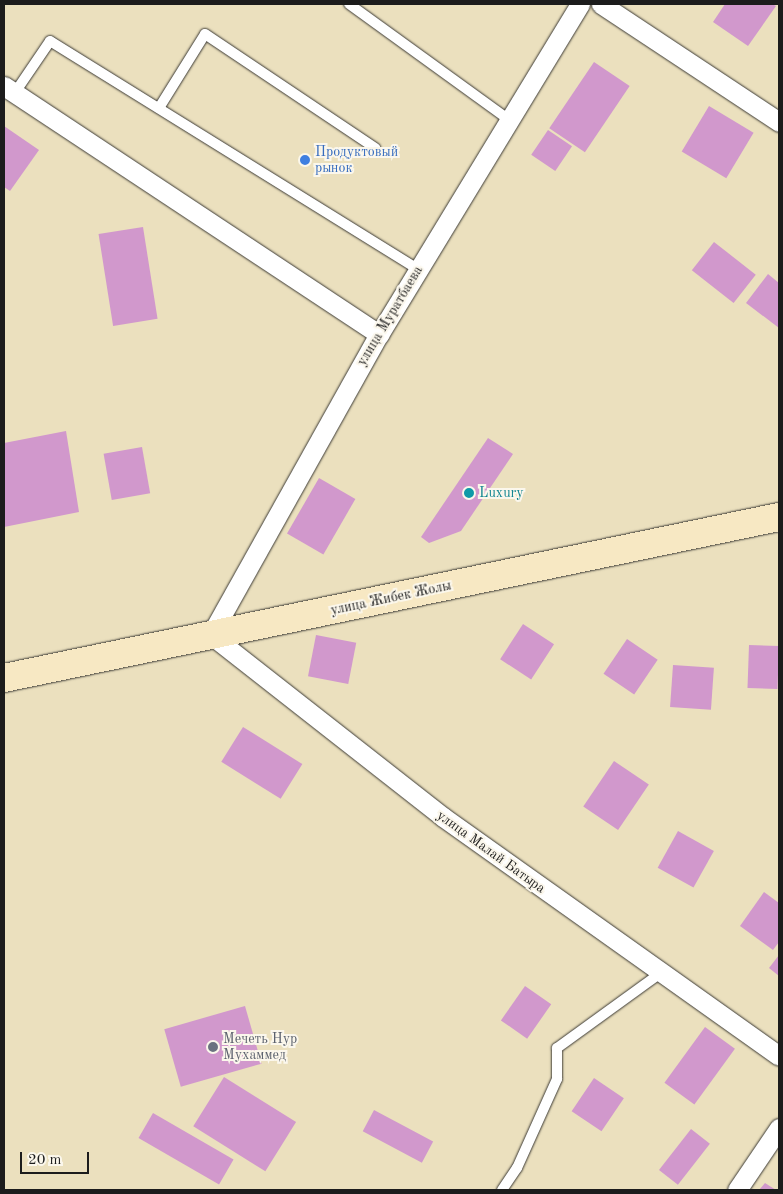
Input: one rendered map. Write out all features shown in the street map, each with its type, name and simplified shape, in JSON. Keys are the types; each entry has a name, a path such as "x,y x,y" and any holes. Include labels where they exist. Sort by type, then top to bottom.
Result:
{"main road":[{"name":"улица Жибек Жолы","path":"4,678 779,517"}],"street":[{"name":"улица Муратбаева","path":"211,635 379,334 580,4"},
{"path":"601,4 779,122"},
{"path":"9,90 379,334"},
{"name":"улица Малай Батыра","path":"211,635 443,817 658,974 779,1056"},
{"path":"737,1190 779,1128"}],"lane":[{"path":"349,4 509,120"},
{"path":"158,108 205,34 376,148"},
{"path":"9,90 50,41 418,269"},
{"path":"502,1190 517,1168 557,1079 558,1048 658,974"}],"building":[{"path":"725,4 772,4 776,6 748,46 713,22"},
{"path":"594,62 630,86 585,152 549,128"},
{"path":"709,106 754,133 726,178 682,151"},
{"path":"4,126 39,150 10,191 4,187"},
{"path":"548,130 572,146 555,171 531,155"},
{"path":"143,227 158,319 113,326 99,234"},
{"path":"714,242 756,275 734,303 692,270"},
{"path":"768,274 779,283 779,328 746,303"},
{"path":"66,431 79,512 4,527 4,443"},
{"name":"Luxury","path":"488,438 513,454 461,531 429,543 421,537"},
{"path":"142,447 150,493 112,500 104,454"},
{"path":"319,478 355,499 323,554 287,533"},
{"path":"523,624 554,644 531,679 500,659"},
{"path":"316,635 356,643 348,684 308,676"},
{"path":"627,639 658,660 634,695 604,674"},
{"path":"749,645 779,646 777,689 747,688"},
{"path":"673,665 714,668 711,710 670,707"},
{"path":"243,727 302,764 281,799 221,762"},
{"path":"614,761 649,784 618,830 583,807"},
{"path":"678,831 714,851 693,888 658,868"},
{"path":"764,892 779,903 779,942 773,950 740,926"},
{"path":"779,955 779,976 769,968"},
{"path":"525,986 551,1004 527,1039 501,1020"},
{"name":"Мечеть Нур Мухаммед","path":"245,1006 262,1064 181,1087 164,1029"},
{"path":"705,1027 735,1049 694,1105 664,1083"},
{"path":"224,1077 296,1122 265,1171 193,1126"},
{"path":"594,1078 624,1098 601,1131 572,1111"},
{"path":"374,1110 433,1141 422,1163 363,1131"},
{"path":"153,1113 234,1160 219,1185 138,1138"},
{"path":"691,1129 710,1144 678,1185 659,1170"},
{"path":"765,1183 776,1190 759,1190"}],"place":[{"name":"Продуктовый рынок","path":"305,160"},
{"name":"Luxury","path":"469,493"},
{"name":"Мечеть Нур Мухаммед","path":"213,1047"}]}
